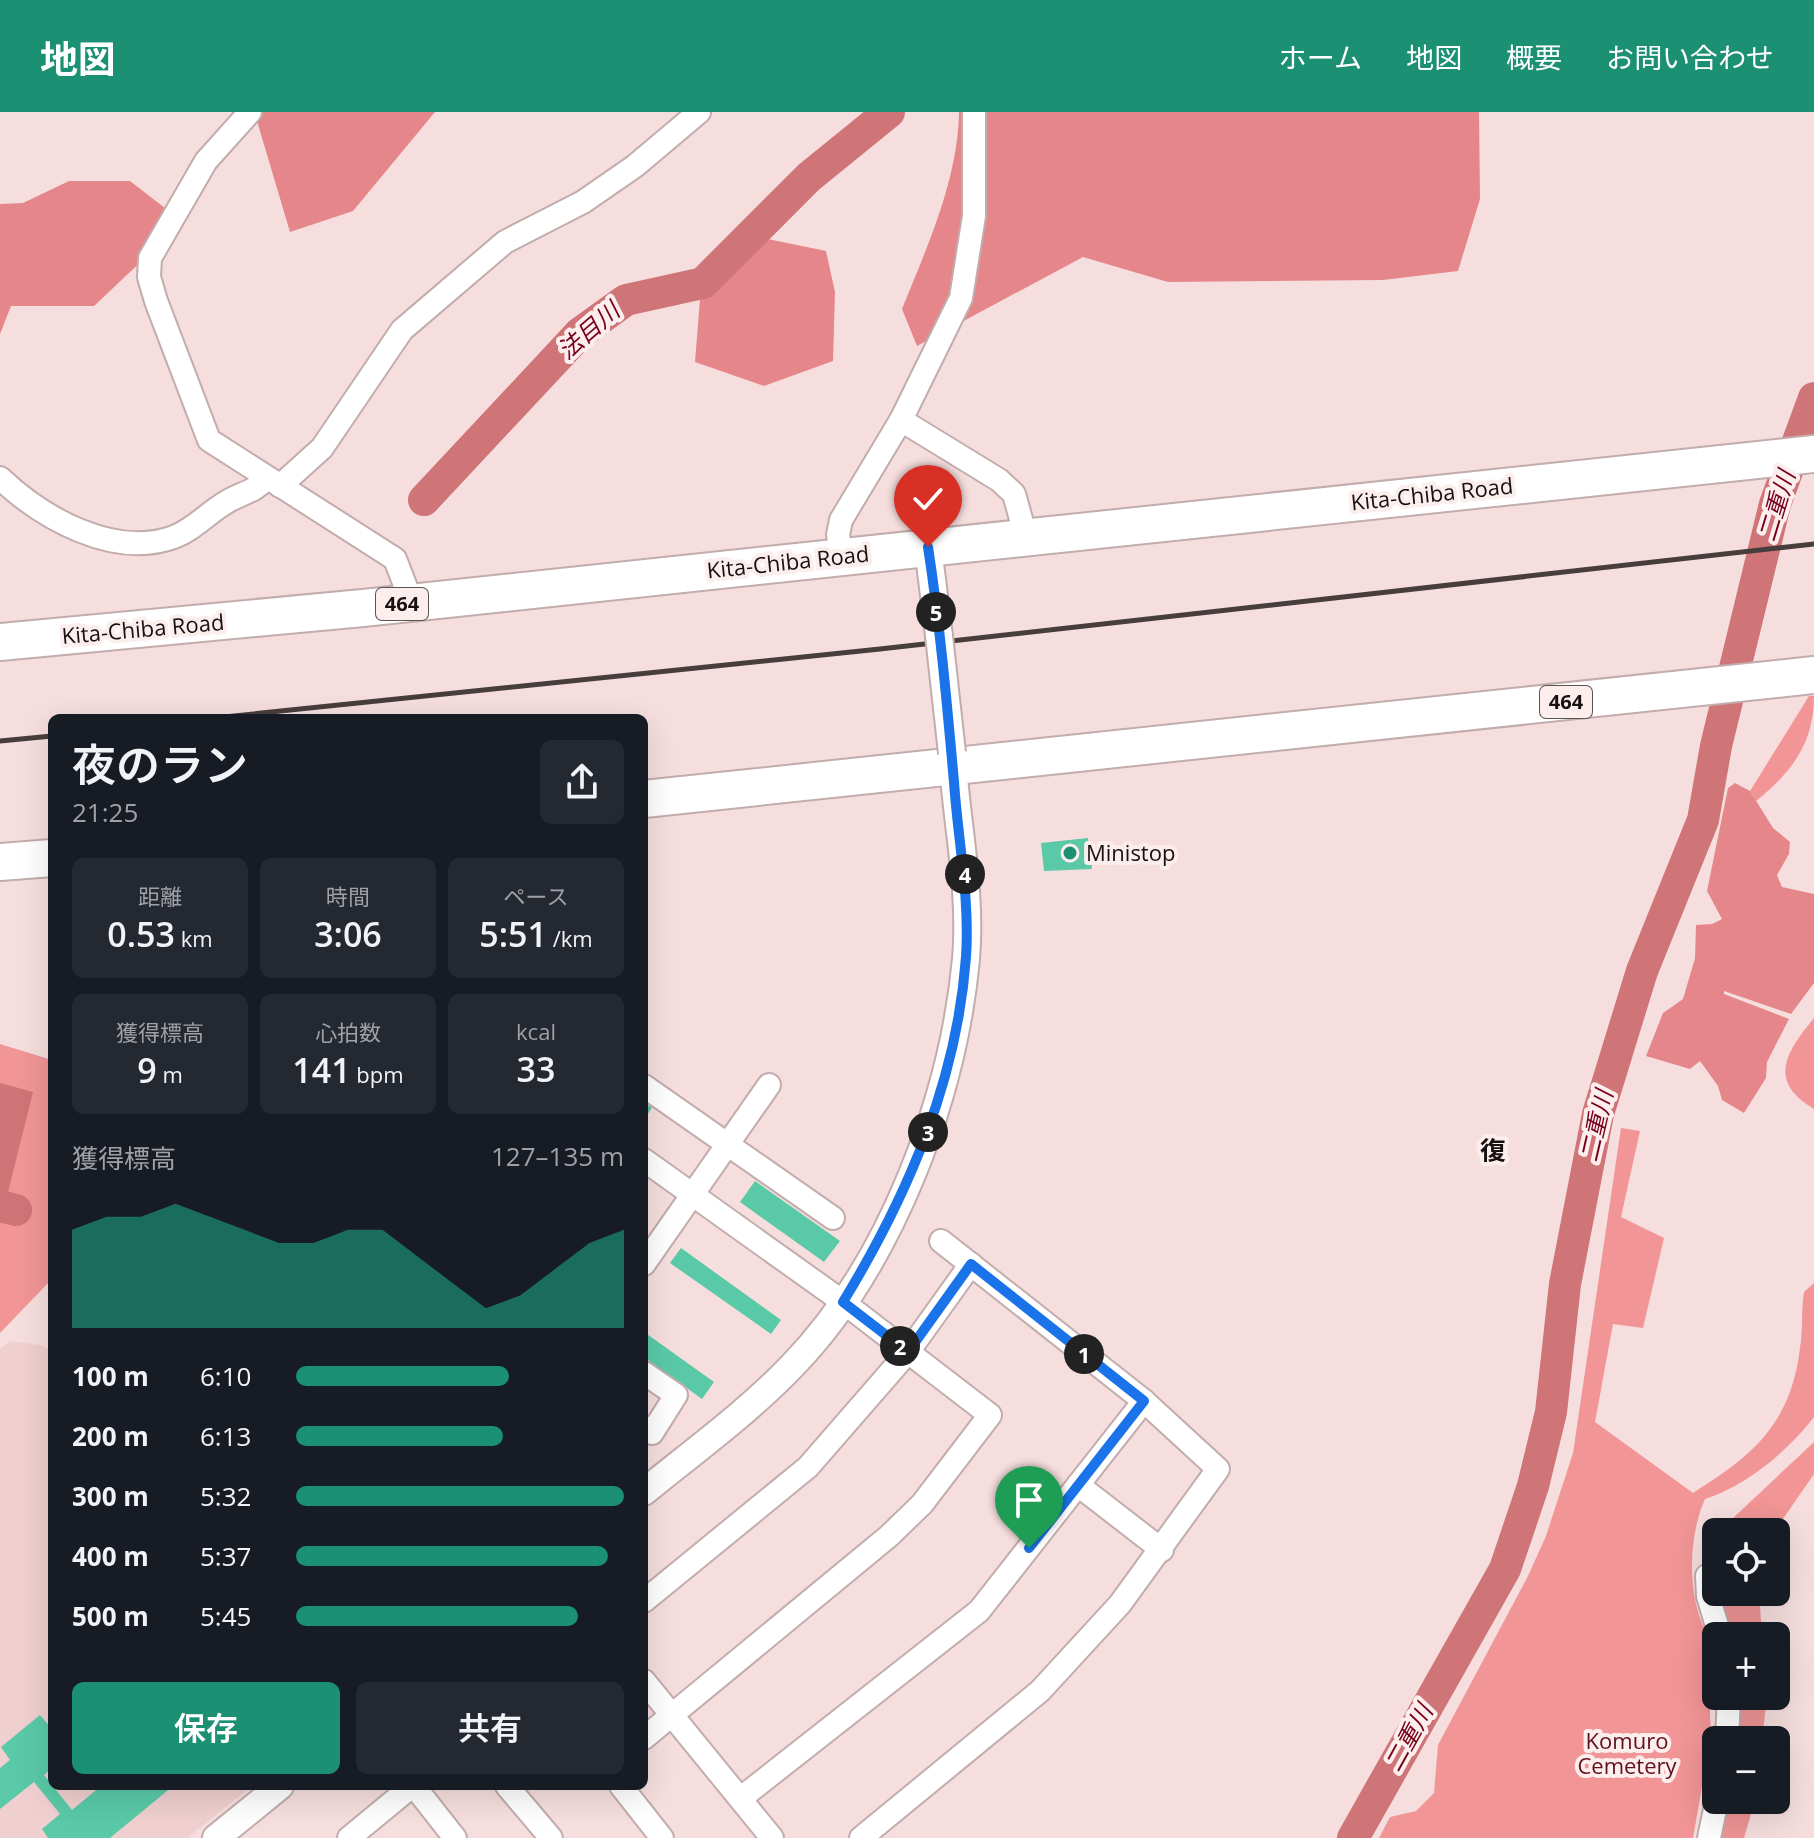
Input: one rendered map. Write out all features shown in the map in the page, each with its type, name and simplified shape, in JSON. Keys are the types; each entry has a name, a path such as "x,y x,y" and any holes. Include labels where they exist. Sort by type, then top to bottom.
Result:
{"highway":[{"name":"Kita-Chiba Road","path":"0,642 412,603 842,556 929,556 1026,537 1814,454"},
{"name":"464","path":"648,798 953,760 1318,727 1814,675"},
{"path":"0,862 48,858"}],"street":[{"path":"250,112 206,161 150,258 149,277 209,440 395,559 412,603"},
{"path":"0,478 20,497 56,519 87,532 135,543 176,536 228,501 274,482 322,448 402,330 505,242 583,202 635,166 699,112"},
{"path":"842,556 838,535 841,520 901,420 961,298 974,216 977,142 974,112"},
{"path":"901,420 1007,487 1014,494 1026,537"},
{"path":"648,1489 793,1365 843,1302 870,1258 917,1165 936,1106 958,1016 966,957 966,885 929,556"},
{"path":"648,1259 695,1196 769,1085"},
{"path":"648,1089 833,1218"},
{"path":"648,1163 843,1302 990,1415 922,1504 889,1536 648,1735"},
{"path":"861,1838 1040,1691 1120,1604 1218,1469 1144,1401 941,1241"},
{"path":"648,1598 808,1467 908,1352 971,1264"},
{"path":"648,1376 676,1395 652,1433 648,1430"},
{"path":"741,1798 979,1611 1144,1401"},
{"path":"1078,1485 1162,1550"},
{"path":"648,1686 741,1798 769,1837"},
{"path":"216,1838 275,1790"},
{"path":"349,1838 408,1790"},
{"path":"416,1790 455,1838"},
{"path":"510,1790 551,1838"},
{"path":"624,1790 662,1838"},
{"path":"1709,1838 1714,1814"}],"shaded area":[{"path":"262,112 435,112 353,211 290,232 257,121"},
{"path":"959,112 1479,112 1480,199 1458,271 1383,280 1168,282 1083,257 917,346 902,309 947,188"},
{"path":"69,181 130,181 183,222 94,306 11,306 0,334 0,204 23,203"},
{"path":"763,238 826,251 835,292 833,361 764,386 695,362 700,299"},
{"path":"1735,783 1750,791 1773,828 1790,842 1789,854 1777,875 1782,887 1814,894 1814,983 1791,1014 1724,991 1724,994 1789,1019 1767,1062 1766,1078 1744,1113 1722,1100 1718,1086 1700,1061 1690,1069 1646,1056 1663,1013 1683,999 1695,958 1696,925 1712,924 1722,919 1707,891 1728,788"},
{"path":"0,1083 33,1092 0,1224"},
{"path":"10,1341 48,1349 48,1790 247,1790 187,1838 0,1838 0,1349"}],"green space":[{"path":"1809,696 1814,696 1813,713 1805,742 1790,767 1756,801 1750,791"},
{"path":"1814,1018 1814,1109 1790,1088 1786,1065 1796,1042"},
{"path":"0,1044 48,1059 48,1283 0,1333"},
{"name":"Komuro Cemetery","path":"1621,1128 1640,1131 1621,1217 1664,1238 1643,1328 1613,1324 1595,1422 1693,1493 1751,1450 1778,1417 1795,1374 1804,1292 1814,1283 1814,1417 1765,1466 1736,1485 1705,1499 1696,1526 1692,1571 1695,1601 1702,1624 1702,1710 1710,1710 1711,1726 1702,1726 1702,1787 1693,1838 1379,1838 1390,1817 1416,1811 1434,1793 1438,1745 1528,1576 1546,1536 1573,1453"},
{"path":"1814,1442 1814,1474 1784,1518 1733,1518"},
{"path":"1716,1606 1760,1606 1761,1622 1721,1622"},
{"path":"1735,1710 1765,1710 1764,1726 1734,1726"},
{"path":"1719,1814 1751,1814 1744,1838 1714,1838"}],"building":[{"path":"1088,838 1092,869 1044,871 1041,843"},
{"path":"755,1181 840,1241 824,1262 740,1202"},
{"path":"681,1248 781,1320 771,1334 670,1263"},
{"path":"648,1335 714,1382 702,1399 648,1360"},
{"path":"40,1715 48,1724 48,1772 44,1775 48,1780 48,1790 56,1790 72,1810 96,1790 168,1790 110,1838 48,1838 42,1829 60,1814 34,1782 0,1809 0,1768 10,1760 1,1747"}],"waterway":[{"name":"法目川","path":"424,500 580,333 626,300 703,283 809,177 889,112"},
{"name":"二重川","path":"1353,1838 1505,1569 1533,1486 1551,1412 1565,1284 1598,1114 1642,971 1703,820 1716,746 1775,504 1814,398"},
{"name":"法目川","path":"0,1206 16,1210"}],"railway":[{"path":"253,714 880,649 1814,544"},
{"path":"0,741 48,736"}],"place":[{"name":"Ministop","path":"1070,853"}],"district":[{"name":"復","path":"1493,1151"}],"route":[{"path":"928,547 966,885 966,957 958,1016 936,1106 917,1165 870,1258 843,1302 908,1352 971,1264 1144,1401 1029,1548"}]}
